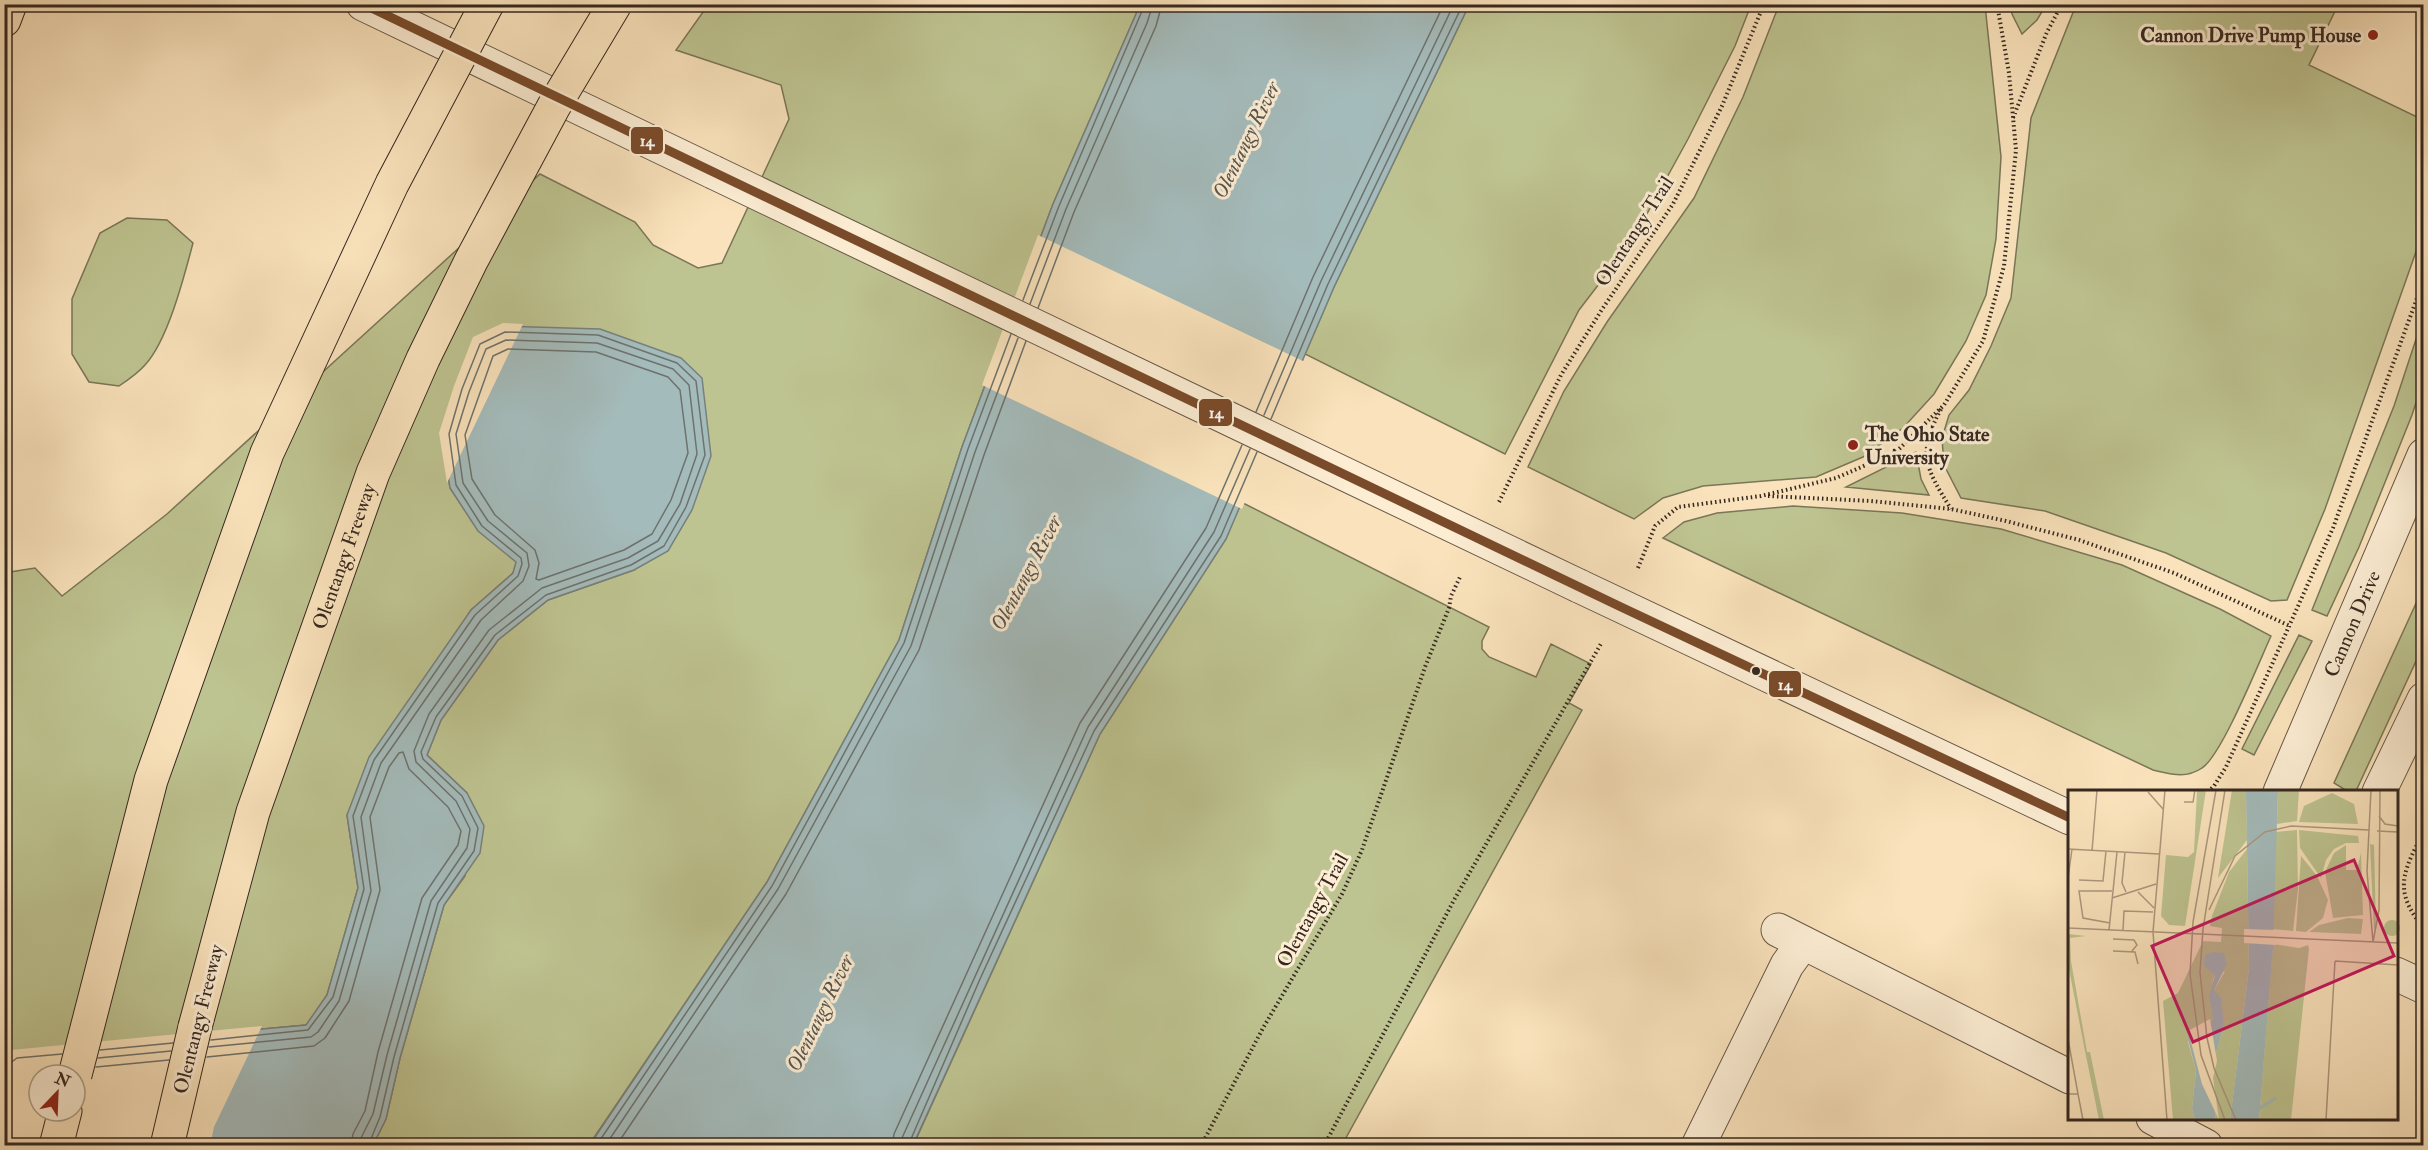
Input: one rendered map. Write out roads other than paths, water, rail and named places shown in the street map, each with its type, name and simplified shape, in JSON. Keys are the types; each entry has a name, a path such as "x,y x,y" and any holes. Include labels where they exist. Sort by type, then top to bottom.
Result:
{"main road":[{"path":"4,20 10,4"},
{"path":"78,1063 151,780 267,453 392,184 488,4"},
{"name":"Olentangy Freeway","path":"167,1146 195,1027 253,812 373,473 423,359 471,261 554,106 615,4"},
{"path":"56,1146 62,1123"}],"street":[{"path":"363,4 1621,607 2068,817"},
{"name":"Cannon Drive","path":"2281,790 2424,455"},
{"path":"2380,790 2424,699"},
{"path":"1698,1146 1787,964 1791,936 2068,1076"},
{"path":"2398,974 2424,987"},
{"path":"2155,1120 2206,1146"}],"water":[{"name":"Olentangy River","path":"1140,5 1469,5 1334,287 1226,539 1100,734 913,1145 589,1146 767,882 899,640 962,447 1053,204"},
{"path":"503,326 600,329 681,358 702,378 711,456 692,510 668,551 634,570 548,600 498,640 441,720 427,755 467,793 484,826 480,853 444,905 400,1058 386,1119 373,1145 5,1145 4,1061 13,1052 306,1025 327,995 358,888 347,815 369,757 471,610 513,573 516,562 478,531 450,488 442,434"}],"place":[{"name":"Cannon Drive Pump House","path":"2373,35"},
{"name":"The Ohio State University","path":"1853,445"}]}
